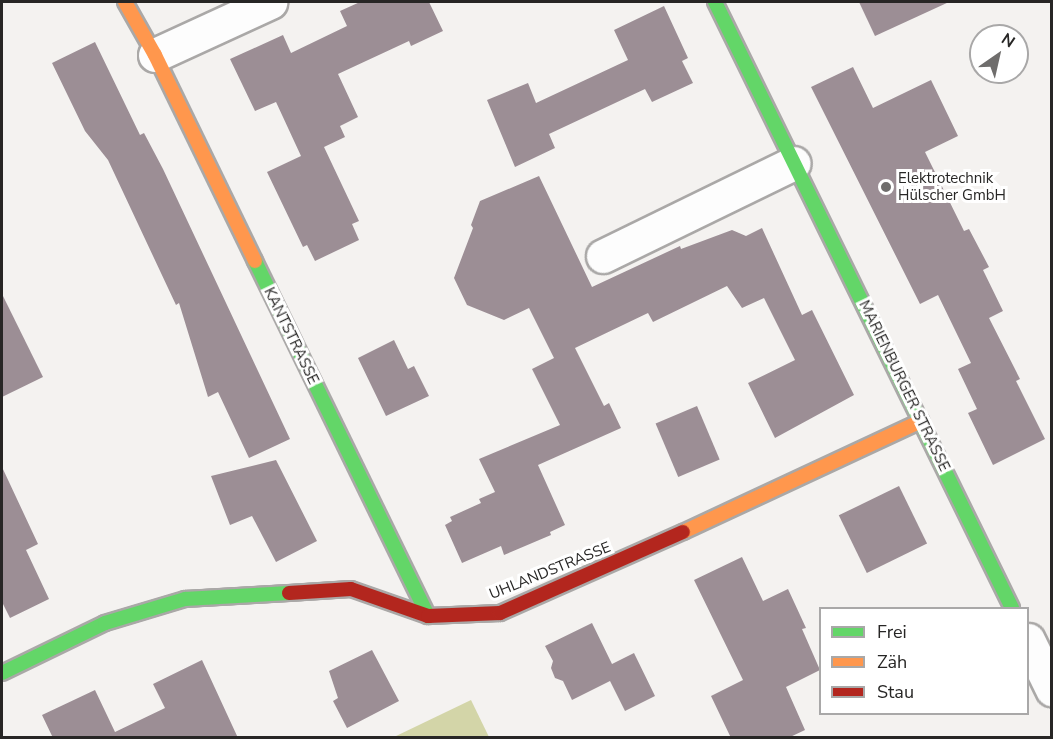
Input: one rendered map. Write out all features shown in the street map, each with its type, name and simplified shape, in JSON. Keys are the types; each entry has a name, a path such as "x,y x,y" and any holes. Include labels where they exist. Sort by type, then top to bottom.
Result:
{"street":[{"name":"KANTSTRASSE","path":"125,2 155,55 428,616"},
{"path":"155,55 270,2"},
{"name":"MARIENBURGER STRASSE","path":"715,2 1011,607"},
{"path":"603,256 794,163"},
{"name":"UHLANDSTRASSE","path":"2,673 105,623 185,598 351,589 428,616 500,614 921,421"},
{"path":"1029,642 1052,689"}],"green space":[{"path":"471,700 489,737 394,737"}],"building":[{"path":"360,2 429,2 443,31 411,46 409,41 338,74 358,117 340,126 345,137 324,147 359,221 352,224 359,240 315,261 307,245 303,247 267,172 301,156 276,102 255,111 230,59 283,35 291,53 347,26 340,11"},
{"path":"859,2 949,2 875,36"},
{"path":"664,6 688,58 682,61 693,83 652,102 645,89 549,134 555,148 515,167 487,100 528,83 536,103 628,60 614,30"},
{"path":"95,42 140,135 144,133 163,169 290,439 249,458 218,392 208,397 179,303 176,305 108,160 85,131 52,63"},
{"path":"853,67 873,108 931,80 958,136 925,152 964,231 969,229 989,267 983,270 1003,311 989,318 1020,379 1016,381 1045,439 993,465 968,413 977,409 958,369 971,363 938,295 920,304 811,87"},
{"path":"539,176 592,287 680,246 681,249 732,230 746,236 762,228 802,315 812,310 854,395 775,438 748,383 795,360 764,298 742,308 727,286 653,322 648,313 575,348 604,406 609,403 621,428 538,465 565,525 550,532 551,535 504,555 501,546 462,563 445,525 452,521 450,517 481,503 479,499 495,492 479,459 560,425 532,369 554,358 529,308 504,320 467,305 454,278 473,228 471,225 480,201"},
{"path":"2,294 43,377 2,397"},
{"path":"394,340 408,369 414,366 429,396 386,416 358,358"},
{"path":"697,406 720,459 678,477 656,424"},
{"path":"276,460 317,541 276,562 252,516 230,525 211,476"},
{"path":"2,467 38,544 26,550 49,599 10,618 2,602"},
{"path":"899,486 927,544 867,573 839,515"},
{"path":"742,557 763,601 788,589 806,628 802,629 819,668 819,670 786,687 805,730 788,738 731,738 711,696 743,680 694,580"},
{"path":"592,623 612,664 634,653 655,696 625,711 610,681 572,700 563,681 555,678 551,668 553,661 545,646"},
{"path":"372,650 399,701 347,728 333,701 338,698 329,671"},
{"path":"202,660 238,738 53,738 42,715 95,690 115,732 165,708 153,684"}],"traffic: fast":[{"path":"715,2 1012,607"},
{"path":"255,261 428,616"},
{"path":"2,673 105,623 185,599 289,593"}],"traffic: slow":[{"path":"125,2 155,55 255,261"},
{"path":"683,532 921,421"}],"traffic: jam":[{"path":"289,593 351,589 428,616 500,613 683,532"}],"place":[{"name":"Elektrotechnik Hülscher GmbH","path":"886,187"}]}
